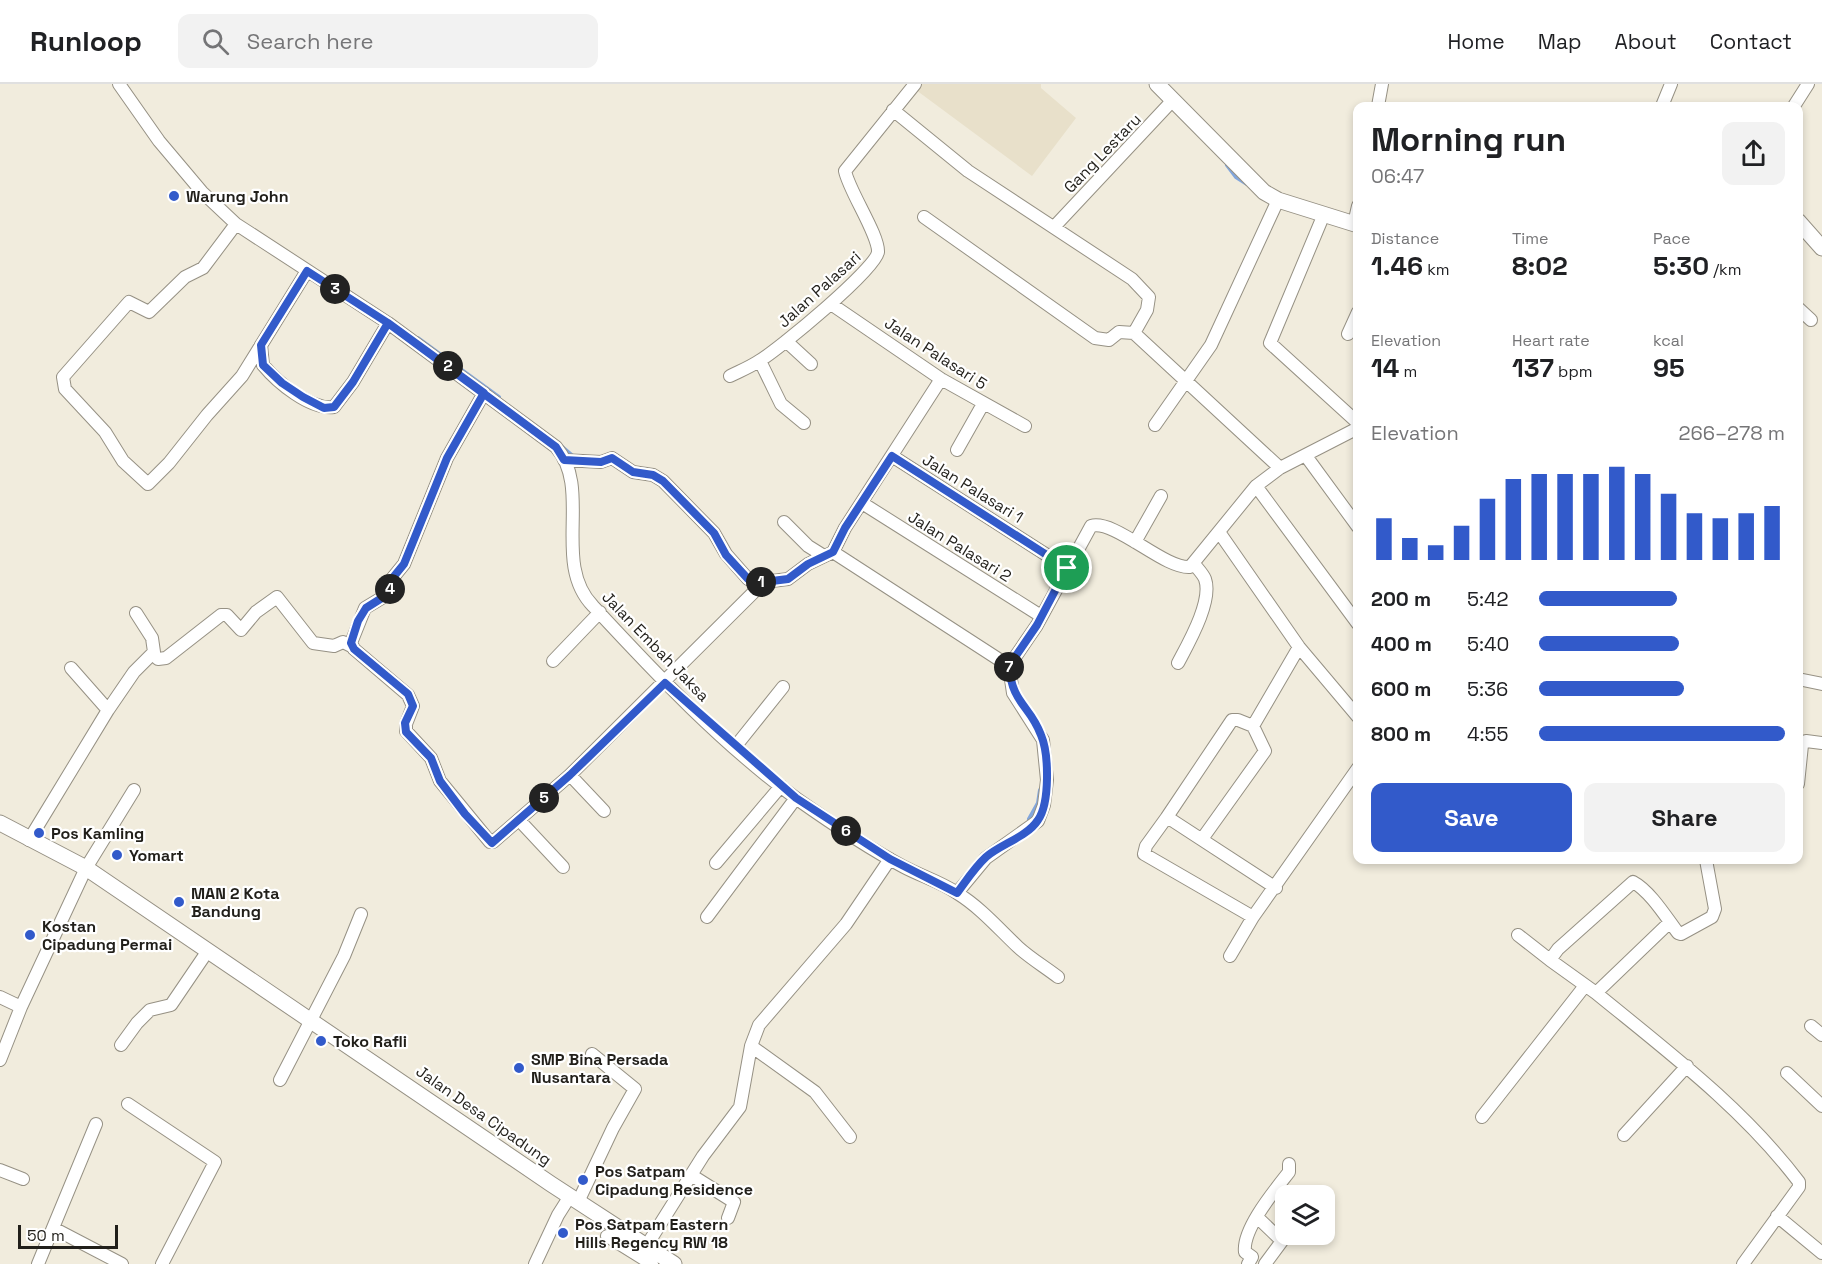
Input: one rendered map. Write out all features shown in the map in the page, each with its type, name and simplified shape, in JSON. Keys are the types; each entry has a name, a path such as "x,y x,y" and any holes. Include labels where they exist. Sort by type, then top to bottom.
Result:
{"street":[{"path":"119,84 147,124 195,184 236,224 388,323 556,447 564,460 601,462 612,458 633,472 660,478 714,533 740,572 748,579 764,582 788,579 808,564 829,554 941,379"},
{"name":"Jalan Palasari","path":"730,376 760,360 786,341 831,304 877,256 877,246 845,171 915,84"},
{"path":"1157,84 1257,186 1278,200 1353,223"},
{"path":"1379,102 1382,84"},
{"path":"1664,102 1671,84"},
{"path":"1797,102 1809,84"},
{"name":"Gang Lestaru","path":"1054,227 1173,100"},
{"path":"893,110 968,171 1132,279 1149,294 1147,310 1134,333"},
{"path":"1155,425 1211,345 1278,200"},
{"path":"1324,214 1270,343 1353,418"},
{"path":"924,217 1095,338 1109,340 1119,332 1134,333 1280,468"},
{"path":"236,224 203,268 185,277 149,312 129,302 65,373 63,381 65,389 105,432 118,454 148,484 169,463 242,376 307,271"},
{"path":"1803,226 1822,247"},
{"name":"Jalan Palasari 5","path":"831,304 941,379 1025,426"},
{"path":"1803,313 1811,320"},
{"path":"261,345 263,365 282,383 320,406 334,407 353,382 388,323"},
{"path":"1348,334 1353,323"},
{"path":"786,341 811,364"},
{"path":"760,360 781,404 804,423"},
{"path":"351,646 354,631 366,608 385,596 391,587 391,580 404,564 447,458 484,393"},
{"path":"957,450 983,404"},
{"path":"957,893 986,858 1038,821 1044,805 1047,780 1043,740 1029,714 1013,693 1009,666 1041,616 1093,525 1099,525 1186,568 1194,564 1256,486 1280,468 1353,431"},
{"name":"Jalan Palasari 1","path":"892,456 1067,568"},
{"path":"1306,456 1353,520"},
{"name":"Jalan Embah Jaksa","path":"564,460 570,486 572,548 576,581 592,606 665,683 735,747 796,798 890,859 957,893 1003,930 1018,947 1058,977"},
{"path":"1256,486 1353,617"},
{"path":"1135,542 1161,495"},
{"name":"Jalan Palasari 2","path":"862,502 1041,616"},
{"path":"784,522 808,546 829,554 1009,666"},
{"path":"1219,532 1299,647 1353,711"},
{"path":"1178,663 1191,638 1206,593 1205,578 1194,564"},
{"path":"153,654 158,659 166,658 221,615 227,615 241,630 256,612 277,597 313,643 334,646 343,642 351,646 408,694 413,706 405,723 406,732 431,758 440,781 490,842 494,842 570,775 764,582"},
{"path":"553,661 600,612"},
{"path":"28,840 108,710 134,672 153,654 155,645 136,613"},
{"path":"1253,726 1299,647"},
{"path":"71,668 108,710"},
{"path":"1803,680 1822,684"},
{"path":"735,747 783,687"},
{"path":"1202,839 1266,752 1253,726 1238,720 1232,720 1146,846 1144,854 1253,917"},
{"path":"1803,744 1806,741 1822,743"},
{"path":"570,775 604,811"},
{"path":"1230,956 1253,917 1353,779"},
{"path":"716,863 781,786"},
{"path":"0,1060 21,1007 86,868 134,790"},
{"path":"706,917 796,798"},
{"path":"1167,817 1276,888"},
{"path":"519,820 563,867"},
{"name":"Jalan Desa Cipadung","path":"0,823 28,840 86,868 207,952 674,1264"},
{"path":"647,1245 691,1175 740,1107 751,1046 761,1022 846,924 890,859"},
{"path":"1550,960 1558,949 1633,882 1678,933 1682,934 1714,915 1708,864"},
{"path":"280,1080 344,956 361,915"},
{"path":"1596,993 1670,922"},
{"path":"1518,935 1584,987 1596,993 1687,1066 1754,1131 1799,1182 1799,1187 1743,1264"},
{"path":"122,1045 136,1023 150,1010 171,1005 207,952"},
{"path":"1482,1117 1584,987"},
{"path":"0,997 21,1007"},
{"path":"1811,1026 1822,1035"},
{"path":"751,1046 815,1092 849,1137"},
{"path":"535,1264 558,1215 574,1199 635,1089 592,1054"},
{"path":"1624,1135 1687,1066"},
{"path":"1787,1073 1822,1106"},
{"path":"128,1104 215,1162 162,1264"},
{"path":"38,1264 55,1229 96,1124"},
{"path":"1276,1245 1257,1262 1245,1252 1245,1242 1257,1216 1289,1172 1289,1164"},
{"path":"0,1170 23,1179"},
{"path":"691,1175 734,1202 728,1218"},
{"path":"1777,1215 1822,1253"},
{"path":"1257,1216 1275,1231"},
{"path":"55,1229 122,1264"},
{"path":"607,1236 652,1264"}],"shaded area":[{"path":"921,84 1041,84 1041,88 1076,118 1032,176 916,90"}],"waterway":[{"path":"1227,165 1236,177 1247,184"},
{"path":"418,338 499,397"},
{"path":"561,446 574,457"},
{"path":"1029,819 1038,803 1040,790"}],"place":[{"name":"Warung John","path":"174,196"},
{"name":"Pos Kamling","path":"39,833"},
{"name":"Yomart","path":"117,855"},
{"name":"MAN 2 Kota Bandung","path":"179,902"},
{"name":"Kostan Cipadung Permai","path":"30,935"},
{"name":"Toko Rafli","path":"321,1041"},
{"name":"SMP Bina Persada Nusantara","path":"519,1068"},
{"name":"Pos Satpam Cipadung Residence","path":"583,1180"},
{"name":"Pos Satpam Eastern Hills Regency RW 18","path":"563,1233"}],"route":[{"path":"1067,568 892,456 845,528 833,552 817,558 788,579 754,581 740,572 726,555 725,548 714,533 660,478 633,472 612,458 601,462 564,460 556,447 456,372 388,323 353,382 334,407 324,408 282,383 264,367 261,345 307,271 388,323 456,372 484,393 467,421 453,445 401,570 394,575 391,587 385,596 378,603 369,604 366,608 354,631 351,646 408,694 413,706 405,723 408,736 425,750 436,765 440,781 465,814 492,843 570,775 665,683 735,747 796,798 890,859 957,893 986,858 1029,830 1039,819 1042,811 1047,780 1043,740 1029,714 1013,693 1009,666 1037,625 1067,568"}]}
